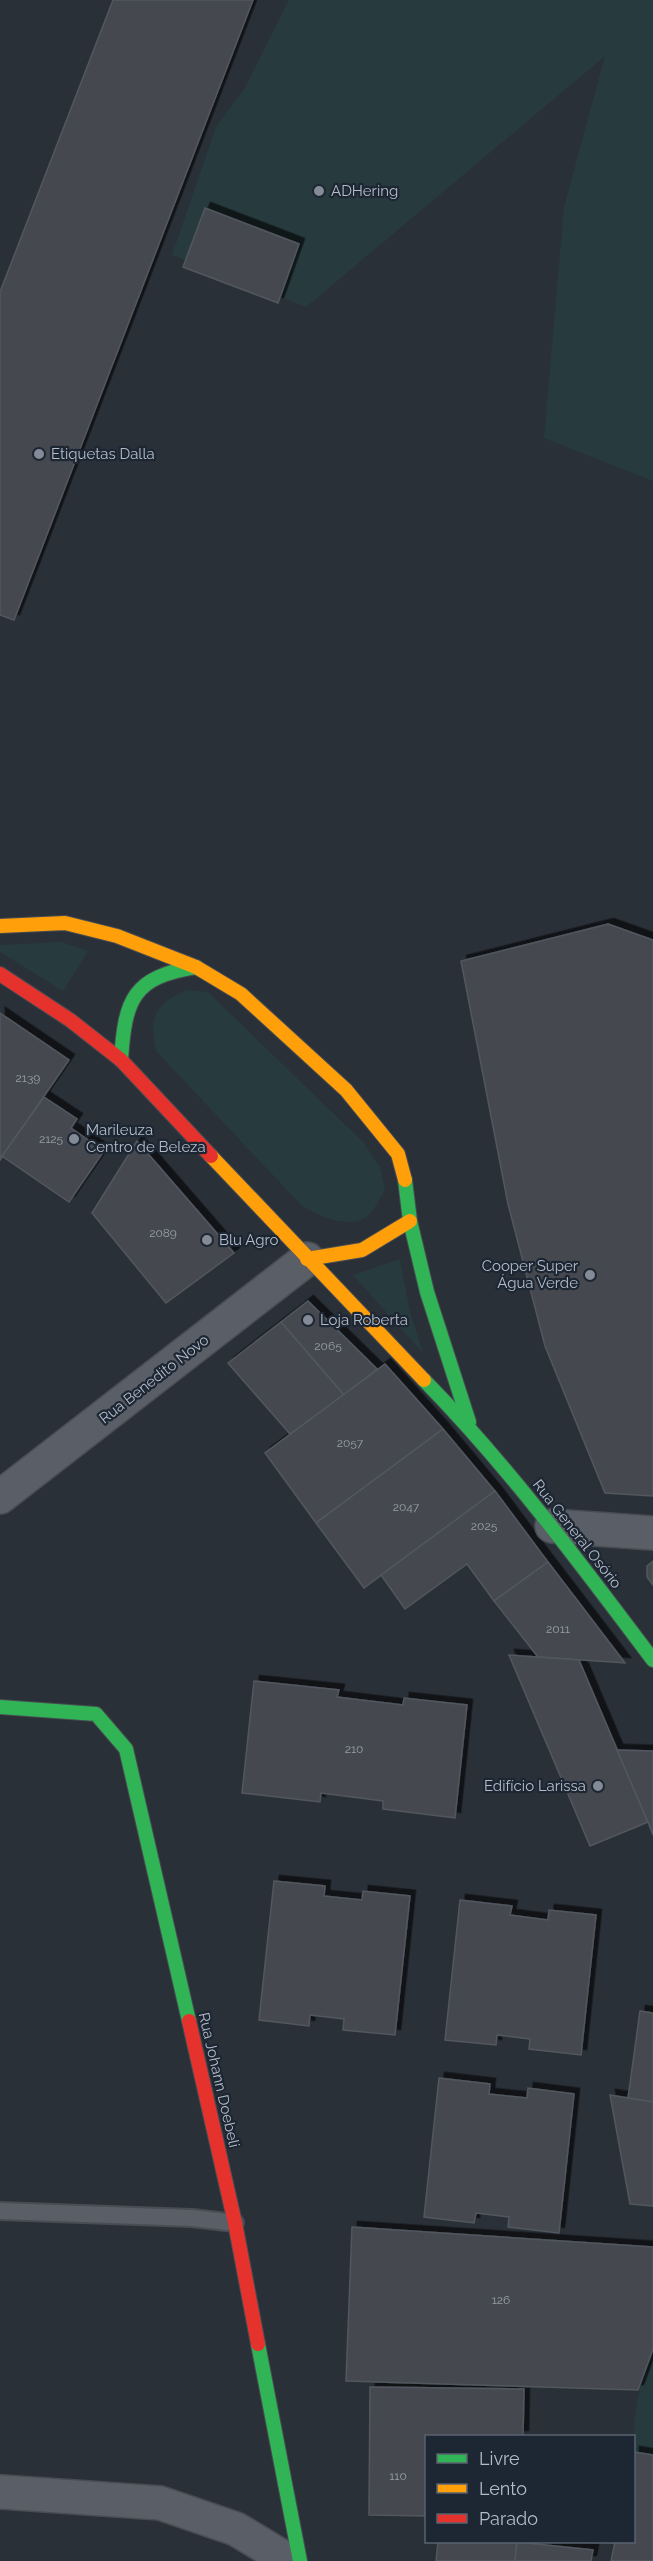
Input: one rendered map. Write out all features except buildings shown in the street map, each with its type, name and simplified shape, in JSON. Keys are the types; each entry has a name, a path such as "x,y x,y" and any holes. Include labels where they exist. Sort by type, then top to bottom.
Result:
{"main road":[{"path":"0,926 65,923 117,936 196,967"},
{"path":"121,1060 123,1026 130,1004 142,986 160,974 196,967"},
{"name":"Rua General Osório","path":"196,967 241,994 346,1090 398,1154 406,1185 410,1221 432,1310 472,1429"},
{"path":"0,974 70,1020 121,1060"},
{"name":"Rua General Osório","path":"121,1060 307,1259 472,1429 552,1526 653,1660"},
{"path":"307,1259 351,1256 374,1247 410,1221"},
{"name":"Rua Johann Doebeli","path":"0,1707 96,1714 126,1749 235,2223 300,2561"}],"street":[{"name":"Rua Benedito Novo","path":"0,1497 307,1259"},
{"path":"552,1526 653,1533"},
{"path":"2,2492 160,2503 236,2529 289,2561"}],"lane":[{"path":"0,2211 192,2218 235,2223"}],"green space":[{"name":"ADHering","path":"289,0 653,0 653,481 544,438 564,207 605,56 306,307 172,255 216,127 245,88"},
{"path":"61,942 88,951 63,991 0,952 0,945"},
{"path":"188,990 208,992 364,1143 380,1167 385,1190 369,1215 358,1221 342,1222 302,1206 157,1052 153,1030 156,1014 168,1000"},
{"path":"400,1259 410,1312 423,1353 353,1275"},
{"path":"653,2349 653,2455 635,2452 636,2412"}],"traffic: fast":[{"path":"121,1060 126,1021 136,994 158,977 196,967"},
{"path":"405,1180 410,1221 427,1292 469,1422"},
{"path":"424,1380 515,1481 653,1660"},
{"path":"0,1707 96,1714 126,1749 189,2021"},
{"path":"258,2344 300,2561"}],"traffic: slow":[{"path":"0,926 65,923 117,936 196,967 241,994 346,1090 398,1154 405,1180"},
{"path":"211,1156 424,1380"},
{"path":"307,1259 362,1250 410,1221"}],"traffic: jam":[{"path":"0,974 70,1020 121,1060 211,1156"},
{"path":"189,2021 235,2223 258,2344"}],"place":[{"name":"ADHering","path":"319,191"},
{"name":"Etiquetas Dalla","path":"39,454"},
{"name":"Marileuza Centro de Beleza","path":"74,1139"},
{"name":"Blu Agro","path":"207,1240"},
{"name":"Cooper Super Água Verde","path":"590,1275"},
{"name":"Loja Roberta","path":"308,1320"},
{"name":"Edifício Larissa","path":"598,1786"}]}
